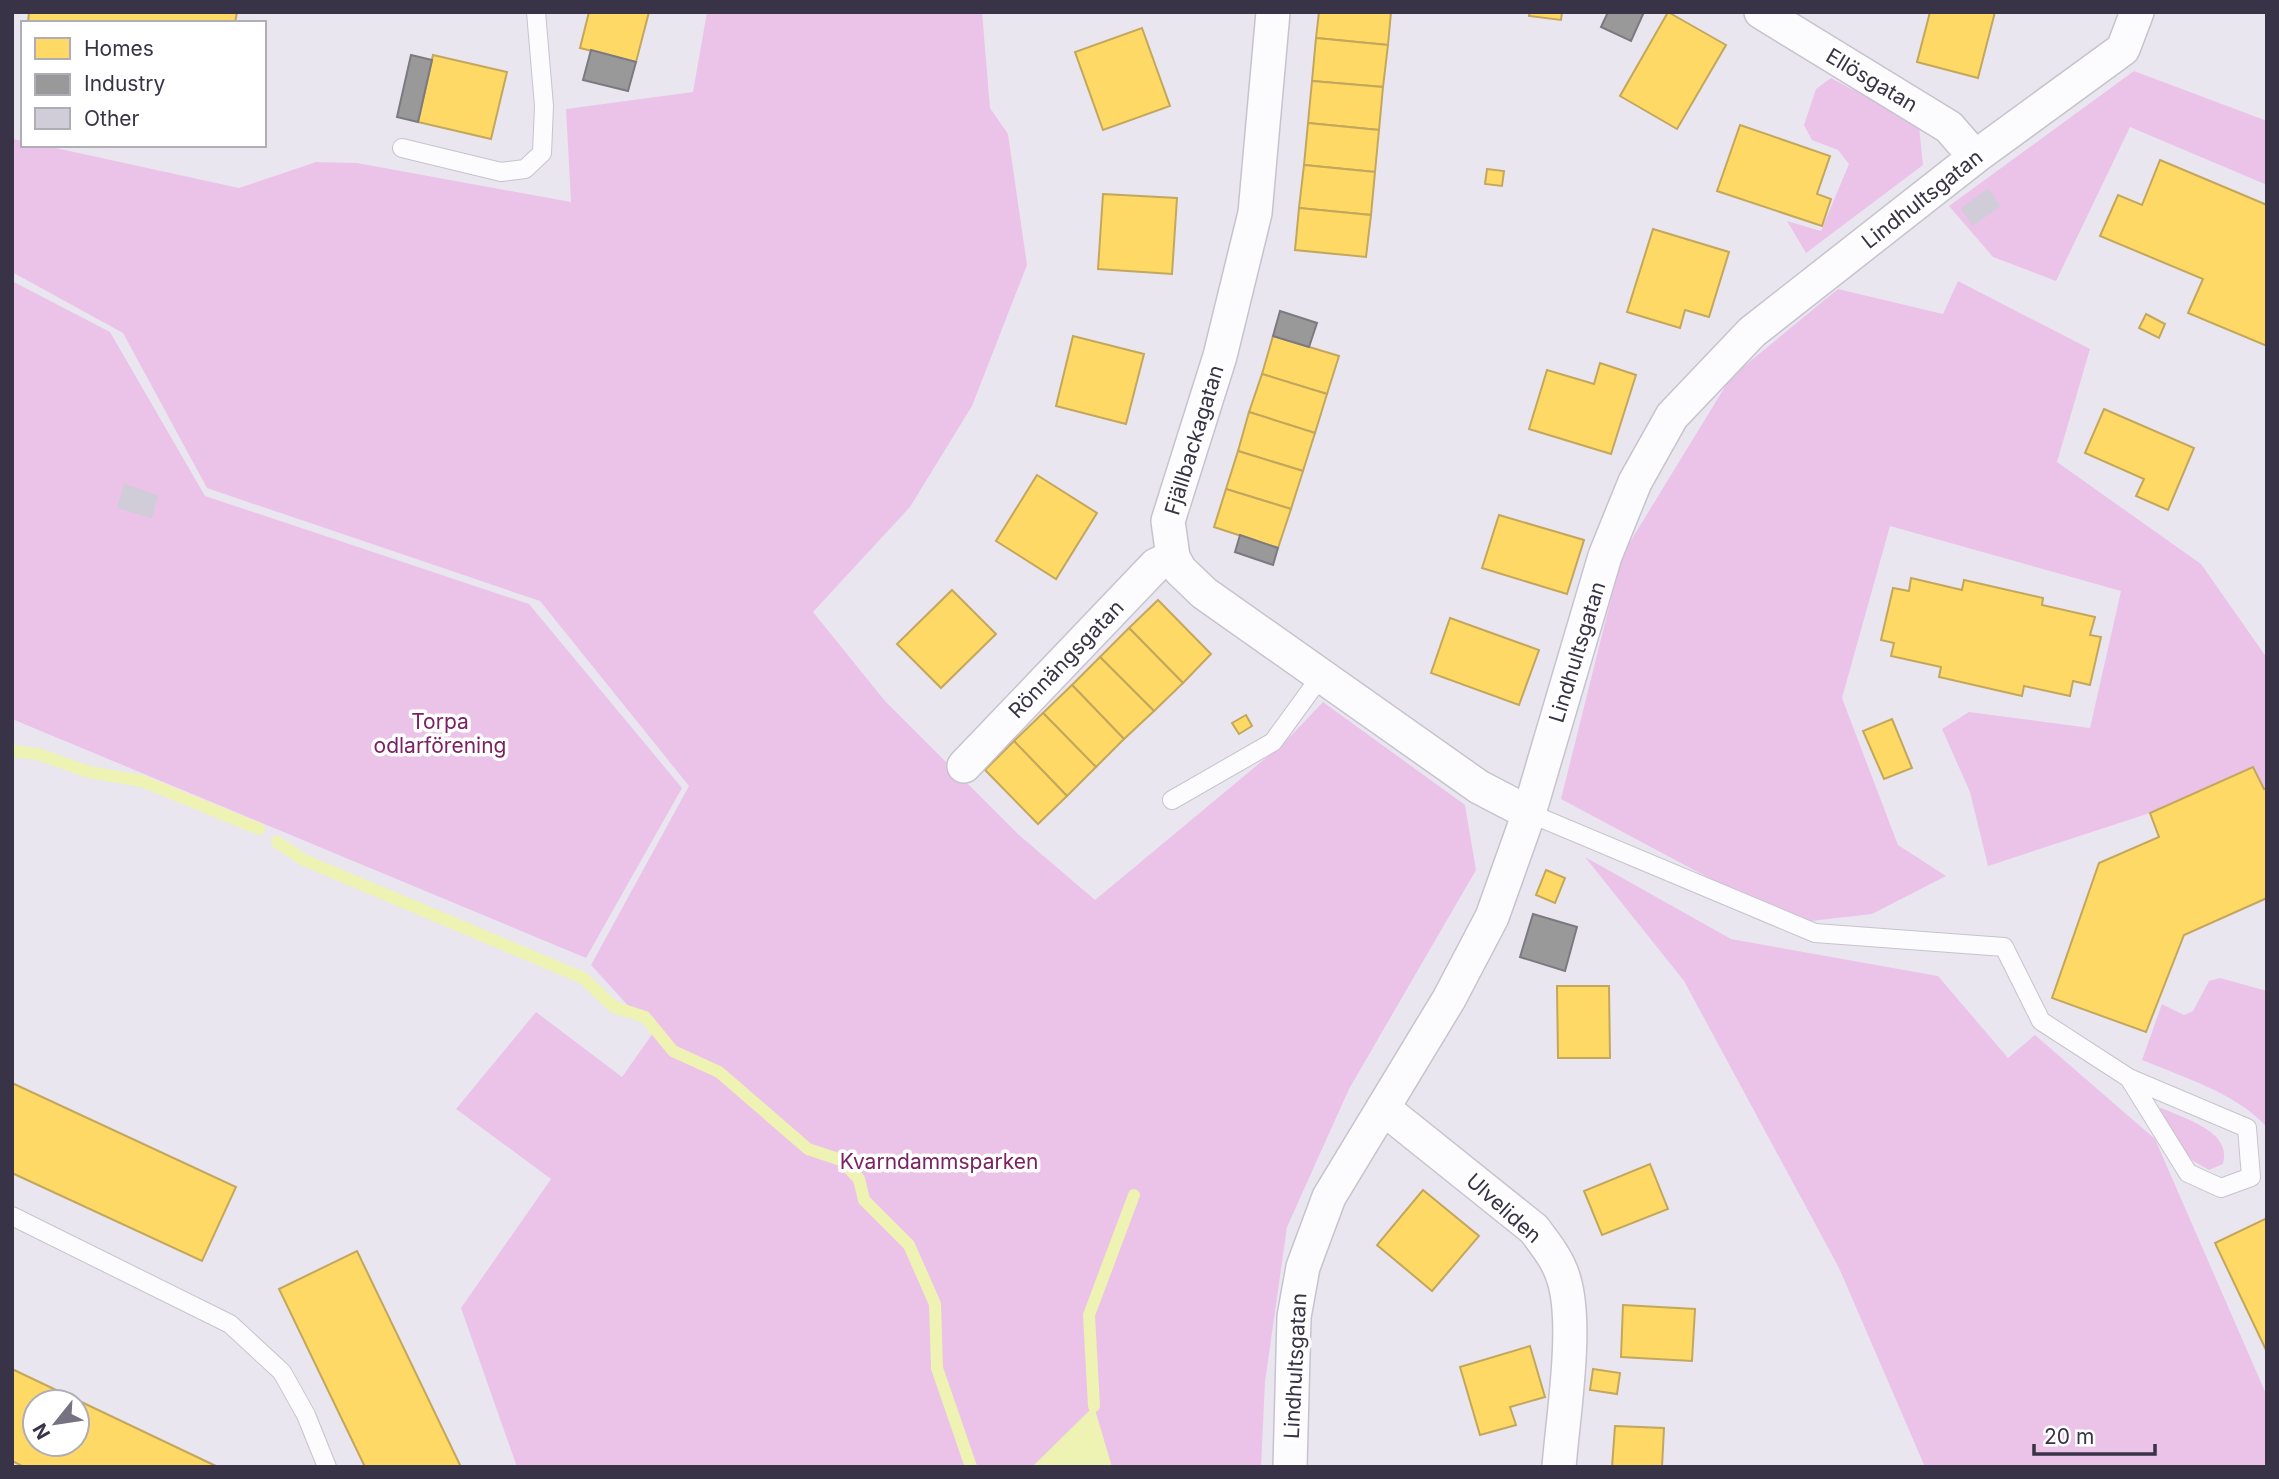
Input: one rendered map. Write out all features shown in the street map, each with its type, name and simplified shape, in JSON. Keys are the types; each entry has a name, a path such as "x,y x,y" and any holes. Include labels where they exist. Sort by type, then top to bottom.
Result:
{"street":[{"name":"Fjällbackagatan","path":"1172,557 1168,521 1220,356 1255,214 1273,12"},
{"name":"Ellösgatan","path":"1761,12 1949,127 1975,157"},
{"name":"Lindhultsgatan","path":"1290,1467 1294,1317 1303,1268 1329,1197 1449,999 1492,917 1529,813 1605,556 1635,482 1672,416 1752,332 1975,157 2123,49 2137,12"},
{"path":"1172,557 1180,570 1204,593 1479,787 1529,813"},
{"name":"Rönnängsgatan","path":"964,766 1156,565 1172,557"},
{"name":"Ulveliden","path":"1383,1108 1524,1221 1551,1252 1564,1278 1570,1311 1559,1467"}],"lane":[{"path":"402,148 501,172 525,169 542,153 544,106 536,12"},
{"path":"1172,800 1273,742 1321,676"},
{"path":"1529,813 1815,933 2004,947 2041,1021 2129,1078 2247,1128 2251,1177 2221,1188 2188,1173 2129,1078"},
{"path":"12,1216 230,1325 282,1372 306,1415 327,1467"}],"green space":[{"name":"Kvarndammsparken","path":"707,12 982,12 990,108 1008,134 1027,265 972,406 910,507 813,612 885,701 1019,835 1095,900 1285,742 1323,702 1465,805 1476,870 1349,1089 1287,1227 1265,1382 1261,1467 517,1467 461,1308 551,1179 456,1109 536,1012 622,1077 653,1033 591,965 689,786 540,601 207,488 123,333 12,272 12,139 21,141 21,147 51,147 239,188 316,162 357,163 571,202 566,109 693,92"},
{"path":"2134,71 2267,121 2267,185 2130,127 2056,281 1993,257 1949,206"},
{"path":"1831,78 1919,125 1923,165 1806,253 1787,221 1821,231 1849,164 1838,150 1812,140 1804,125 1816,89"},
{"name":"Torpa odlarförening","path":"12,281 110,332 205,496 529,604 682,788 586,958 12,719"},
{"path":"1958,281 2090,349 2057,462 2201,564 2267,658 2267,788 2264,789 2253,767 2150,813 1988,866 1970,792 1942,729 1969,712 2090,728 2121,591 1890,526 1842,698 1898,845 1946,876 1872,914 1793,923 1561,799 1622,555 1731,377 1838,289 1943,314"},
{"path":"1585,857 1731,939 1938,976 2008,1058 2035,1035 2155,1139 2267,1396 2267,1467 1925,1467 1839,1268 1684,981"},
{"path":"2220,978 2267,991 2267,1127 2240,1104 2224,1095 2142,1060 2162,1004 2184,1015 2193,1011 2209,981"},
{"path":"2162,1108 2194,1122 2214,1135 2221,1143 2223,1164 2209,1170 2190,1159 2158,1109"}],"shaded area":[{"path":"1094,1406 1112,1467 1031,1467 1033,1466"}],"building: Homes":[{"path":"29,12 237,12 235,21 28,21"},
{"path":"589,12 649,12 636,62 580,48"},
{"path":"1319,12 1391,12 1388,45 1316,38"},
{"path":"1530,12 1562,12 1561,20 1529,16"},
{"path":"1668,12 1726,45 1677,129 1620,96"},
{"path":"1930,12 1995,12 1978,78 1917,62"},
{"path":"1142,28 1170,106 1103,130 1075,52"},
{"path":"1316,38 1388,45 1383,87 1312,81"},
{"path":"433,55 507,72 491,139 418,122"},
{"path":"1312,81 1383,87 1379,130 1308,123"},
{"path":"1308,123 1379,130 1375,172 1304,165"},
{"path":"1740,125 1830,156 1817,194 1831,199 1822,226 1717,191"},
{"path":"2160,160 2267,205 2267,346 2188,313 2203,279 2100,236 2118,195 2142,205"},
{"path":"1304,165 1375,172 1371,215 1299,208"},
{"path":"1487,169 1504,171 1502,186 1485,184"},
{"path":"1103,194 1177,198 1172,274 1098,269"},
{"path":"1299,208 1371,215 1366,257 1295,250"},
{"path":"1653,229 1729,252 1709,317 1685,310 1680,328 1627,312"},
{"path":"2146,314 2165,324 2159,338 2139,328"},
{"path":"1073,336 1144,354 1126,424 1056,406"},
{"path":"1273,336 1339,356 1327,394 1262,374"},
{"path":"1600,363 1636,375 1611,454 1529,429 1547,370 1594,384"},
{"path":"1262,374 1327,394 1315,433 1249,412"},
{"path":"2104,409 2194,448 2168,510 2136,496 2144,479 2085,453"},
{"path":"1249,412 1315,433 1303,471 1238,451"},
{"path":"1238,451 1303,471 1291,509 1226,489"},
{"path":"1037,475 1097,513 1056,579 996,541"},
{"path":"1226,489 1291,509 1278,548 1214,527"},
{"path":"1499,515 1584,540 1567,594 1482,568"},
{"path":"1911,578 1962,590 1964,580 2043,598 2042,605 2095,617 2090,635 2101,637 2090,685 2073,681 2070,696 2024,686 2022,696 1939,677 1941,667 1891,656 1894,643 1881,640 1893,588 1909,591"},
{"path":"952,590 996,634 941,688 897,644"},
{"path":"1158,600 1211,654 1183,683 1129,628"},
{"path":"1450,618 1539,650 1519,705 1431,673"},
{"path":"1129,628 1183,683 1154,711 1100,657"},
{"path":"1100,657 1154,711 1124,739 1072,685"},
{"path":"1072,685 1124,739 1096,767 1043,713"},
{"path":"1043,713 1096,767 1067,796 1014,741"},
{"path":"1246,715 1252,726 1239,734 1232,723"},
{"path":"1892,719 1912,768 1884,779 1863,731"},
{"path":"1014,741 1067,796 1038,824 985,770"},
{"path":"2253,767 2264,789 2267,788 2267,898 2184,935 2146,1032 2052,998 2099,863 2159,837 2150,813"},
{"path":"1546,870 1565,878 1555,903 1536,895"},
{"path":"1557,986 1609,986 1610,1058 1558,1058"},
{"path":"12,1083 236,1187 202,1261 12,1173"},
{"path":"1650,1164 1668,1209 1602,1235 1584,1191"},
{"path":"1423,1190 1479,1236 1432,1291 1377,1245"},
{"path":"2267,1218 2267,1352 2215,1243"},
{"path":"357,1251 461,1467 365,1467 279,1289"},
{"path":"1623,1305 1695,1309 1692,1361 1621,1357"},
{"path":"1530,1346 1545,1397 1510,1407 1516,1425 1480,1435 1460,1367"},
{"path":"12,1369 52,1388 21,1388 21,1458 91,1458 91,1407 218,1467 24,1467 12,1461"},
{"path":"1593,1369 1620,1373 1617,1394 1590,1390"},
{"path":"1615,1426 1664,1428 1662,1467 1612,1467"}],"building: Industry":[{"path":"1608,12 1644,12 1631,41 1601,27"},
{"path":"591,50 636,62 628,91 583,80"},
{"path":"411,55 432,60 418,122 397,117"},
{"path":"1280,311 1317,323 1309,347 1273,336"},
{"path":"1240,535 1278,548 1273,565 1235,552"},
{"path":"1533,914 1577,927 1565,971 1520,957"}],"building: Other":[{"path":"1988,190 1999,206 1973,224 1962,209"},
{"path":"125,485 157,496 151,517 118,507"}],"waterway":[{"path":"12,751 38,754 89,772 142,781 259,829"},
{"path":"277,842 304,860 583,978 614,1007 645,1017 673,1051 719,1072 808,1149 841,1160 859,1179 864,1200 909,1245 935,1304 937,1368 971,1467"},
{"path":"1094,1406 1089,1315 1134,1195"}]}
